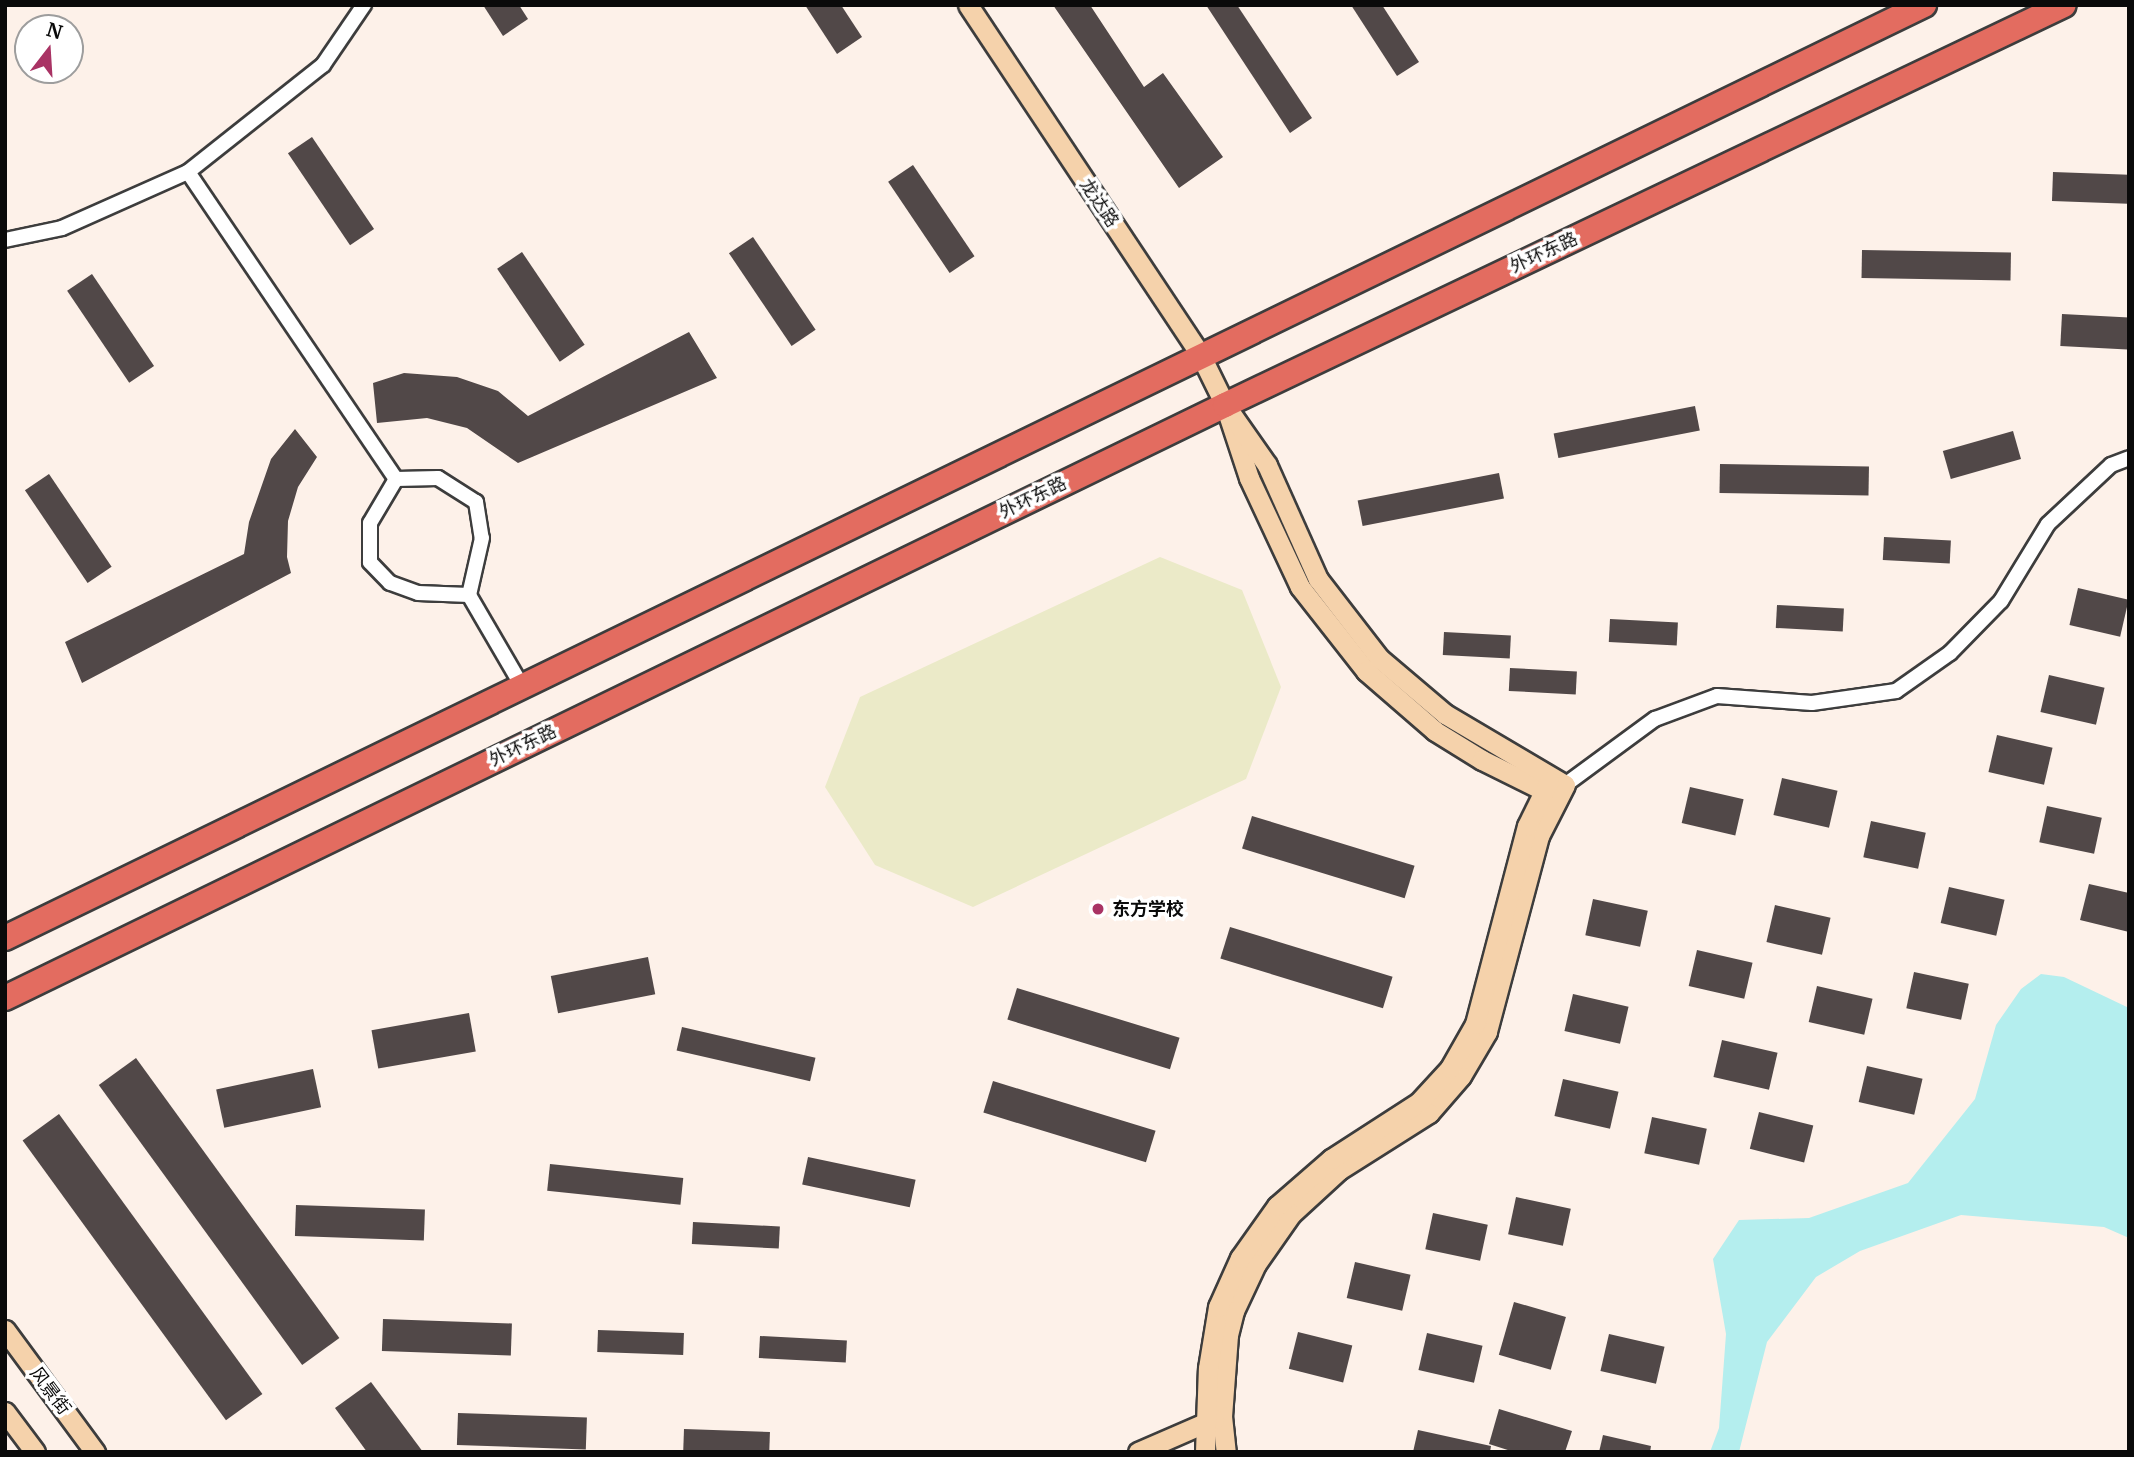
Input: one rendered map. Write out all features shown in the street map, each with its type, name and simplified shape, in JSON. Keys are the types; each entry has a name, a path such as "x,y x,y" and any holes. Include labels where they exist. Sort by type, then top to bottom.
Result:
{"highway":[{"path":"5,938 1924,5"},
{"name":"外环东路","path":"5,998 1224,405 2064,5"}],"street":[{"path":"5,240 62,228 188,172 323,65 364,5"},
{"name":"龙达路","path":"968,5 1201,356 1224,405 1249,478 1300,587 1366,671 1435,731 1482,760 1554,788"},
{"path":"188,172 396,479"},
{"path":"1214,1420 1225,1447 1203,1451 1214,1420 1234,1311 1256,1264 1291,1214 1339,1170 1429,1113 1461,1076 1487,1032 1554,788 1655,719 1717,696 1812,704 1896,691 1950,653 2001,601 2048,524 2111,465 2129,458"},
{"path":"396,479 438,478 476,502 482,538 469,596 522,686"},
{"path":"396,479 370,523 370,562 390,583 409,590 469,596"},
{"name":"风景街","path":"5,1330 95,1452"},
{"path":"5,1412 35,1452"},
{"path":"1138,1452 1214,1420"}],"green space":[{"path":"1160,557 1242,590 1281,687 1246,779 973,907 875,865 825,787 860,697"}],"water":[{"path":"2041,974 2064,977 2129,1008 2129,1238 2104,1227 1961,1215 1860,1251 1816,1277 1767,1342 1739,1452 1710,1452 1719,1428 1726,1334 1713,1259 1739,1220 1809,1218 1908,1183 1975,1099 1996,1025 2021,989"}],"building":[{"path":"483,5 519,5 528,19 503,36"},
{"path":"805,5 841,5 862,37 837,54"},
{"path":"1053,5 1090,5 1144,87 1163,73 1223,157 1179,188"},
{"path":"1206,5 1237,5 1312,118 1290,133"},
{"path":"1351,5 1382,5 1419,62 1397,76"},
{"path":"312,137 374,229 350,245 288,153"},
{"path":"913,165 975,256 950,273 888,182"},
{"path":"2053,172 2129,175 2128,204 2052,201"},
{"path":"753,237 816,330 792,346 729,253"},
{"path":"1862,250 2011,253 2010,281 1862,278"},
{"path":"522,252 585,345 560,362 497,269"},
{"path":"92,274 154,366 129,383 67,291"},
{"path":"2062,314 2129,318 2127,349 2060,346"},
{"path":"689,332 717,378 518,463 467,428 427,418 377,423 373,383 404,373 457,377 498,391 528,416"},
{"path":"1695,406 1700,431 1558,458 1554,433"},
{"path":"295,429 317,457 298,487 288,521 287,557 291,573 82,683 65,642 244,554 249,522 271,459"},
{"path":"2013,431 2021,459 1951,479 1943,451"},
{"path":"1720,464 1869,467 1868,496 1719,493"},
{"path":"1499,473 1504,499 1363,526 1358,500"},
{"path":"49,474 112,567 88,583 25,490"},
{"path":"1884,537 1951,541 1950,563 1883,560"},
{"path":"2078,588 2129,600 2120,637 2069,625"},
{"path":"1777,605 1844,609 1843,631 1776,628"},
{"path":"1610,619 1678,623 1677,646 1609,642"},
{"path":"1444,632 1511,636 1510,658 1443,655"},
{"path":"1510,668 1577,672 1576,694 1509,691"},
{"path":"2049,675 2105,688 2096,725 2040,712"},
{"path":"1997,735 2053,748 2044,785 1988,772"},
{"path":"1782,778 1838,791 1829,828 1773,815"},
{"path":"1690,787 1744,799 1735,835 1682,823"},
{"path":"2047,806 2102,818 2094,854 2039,842"},
{"path":"1252,816 1415,866 1405,898 1242,849"},
{"path":"1871,821 1926,833 1918,869 1863,857"},
{"path":"2089,884 2129,893 2129,932 2080,920"},
{"path":"1949,887 2005,900 1996,936 1941,923"},
{"path":"1593,899 1648,911 1640,947 1585,935"},
{"path":"1775,905 1831,918 1822,955 1766,942"},
{"path":"1230,927 1393,977 1383,1008 1220,959"},
{"path":"1697,950 1753,963 1744,999 1689,986"},
{"path":"648,957 655,994 558,1013 551,976"},
{"path":"1914,972 1969,984 1961,1020 1906,1008"},
{"path":"1817,986 1873,999 1864,1035 1809,1022"},
{"path":"1017,988 1180,1038 1170,1069 1007,1020"},
{"path":"1573,994 1629,1007 1620,1044 1564,1031"},
{"path":"469,1013 476,1051 378,1069 372,1030"},
{"path":"682,1027 815,1058 810,1081 677,1050"},
{"path":"1722,1040 1778,1053 1769,1090 1713,1077"},
{"path":"136,1058 339,1338 302,1365 99,1085"},
{"path":"1867,1066 1923,1079 1914,1115 1859,1102"},
{"path":"313,1069 321,1107 224,1128 216,1090"},
{"path":"1563,1079 1619,1092 1610,1129 1554,1116"},
{"path":"993,1081 1156,1131 1146,1162 983,1113"},
{"path":"1759,1112 1813,1126 1804,1162 1750,1149"},
{"path":"59,1114 262,1394 226,1420 23,1140"},
{"path":"1652,1117 1707,1129 1699,1165 1644,1153"},
{"path":"808,1157 916,1180 910,1207 802,1184"},
{"path":"550,1164 683,1178 680,1205 547,1191"},
{"path":"1516,1197 1571,1209 1563,1246 1508,1234"},
{"path":"296,1205 425,1210 424,1240 295,1236"},
{"path":"1433,1213 1488,1225 1480,1261 1425,1249"},
{"path":"693,1222 780,1227 779,1249 692,1244"},
{"path":"1355,1262 1411,1275 1402,1311 1347,1298"},
{"path":"1514,1302 1566,1317 1551,1370 1499,1355"},
{"path":"383,1319 512,1324 511,1355 382,1351"},
{"path":"598,1330 684,1333 683,1355 597,1352"},
{"path":"1298,1332 1352,1346 1343,1382 1289,1369"},
{"path":"1427,1333 1483,1346 1474,1383 1418,1370"},
{"path":"1609,1334 1665,1347 1656,1384 1600,1371"},
{"path":"760,1336 847,1341 846,1363 759,1358"},
{"path":"371,1382 423,1452 367,1452 335,1408"},
{"path":"1499,1409 1572,1431 1565,1452 1514,1452 1489,1444"},
{"path":"458,1413 587,1418 586,1449 457,1445"},
{"path":"684,1429 770,1432 769,1452 683,1451"},
{"path":"1418,1430 1491,1446 1490,1452 1413,1452"},
{"path":"1603,1435 1651,1446 1650,1452 1599,1452"}],"place":[{"name":"东方学校","path":"1098,909"}]}
